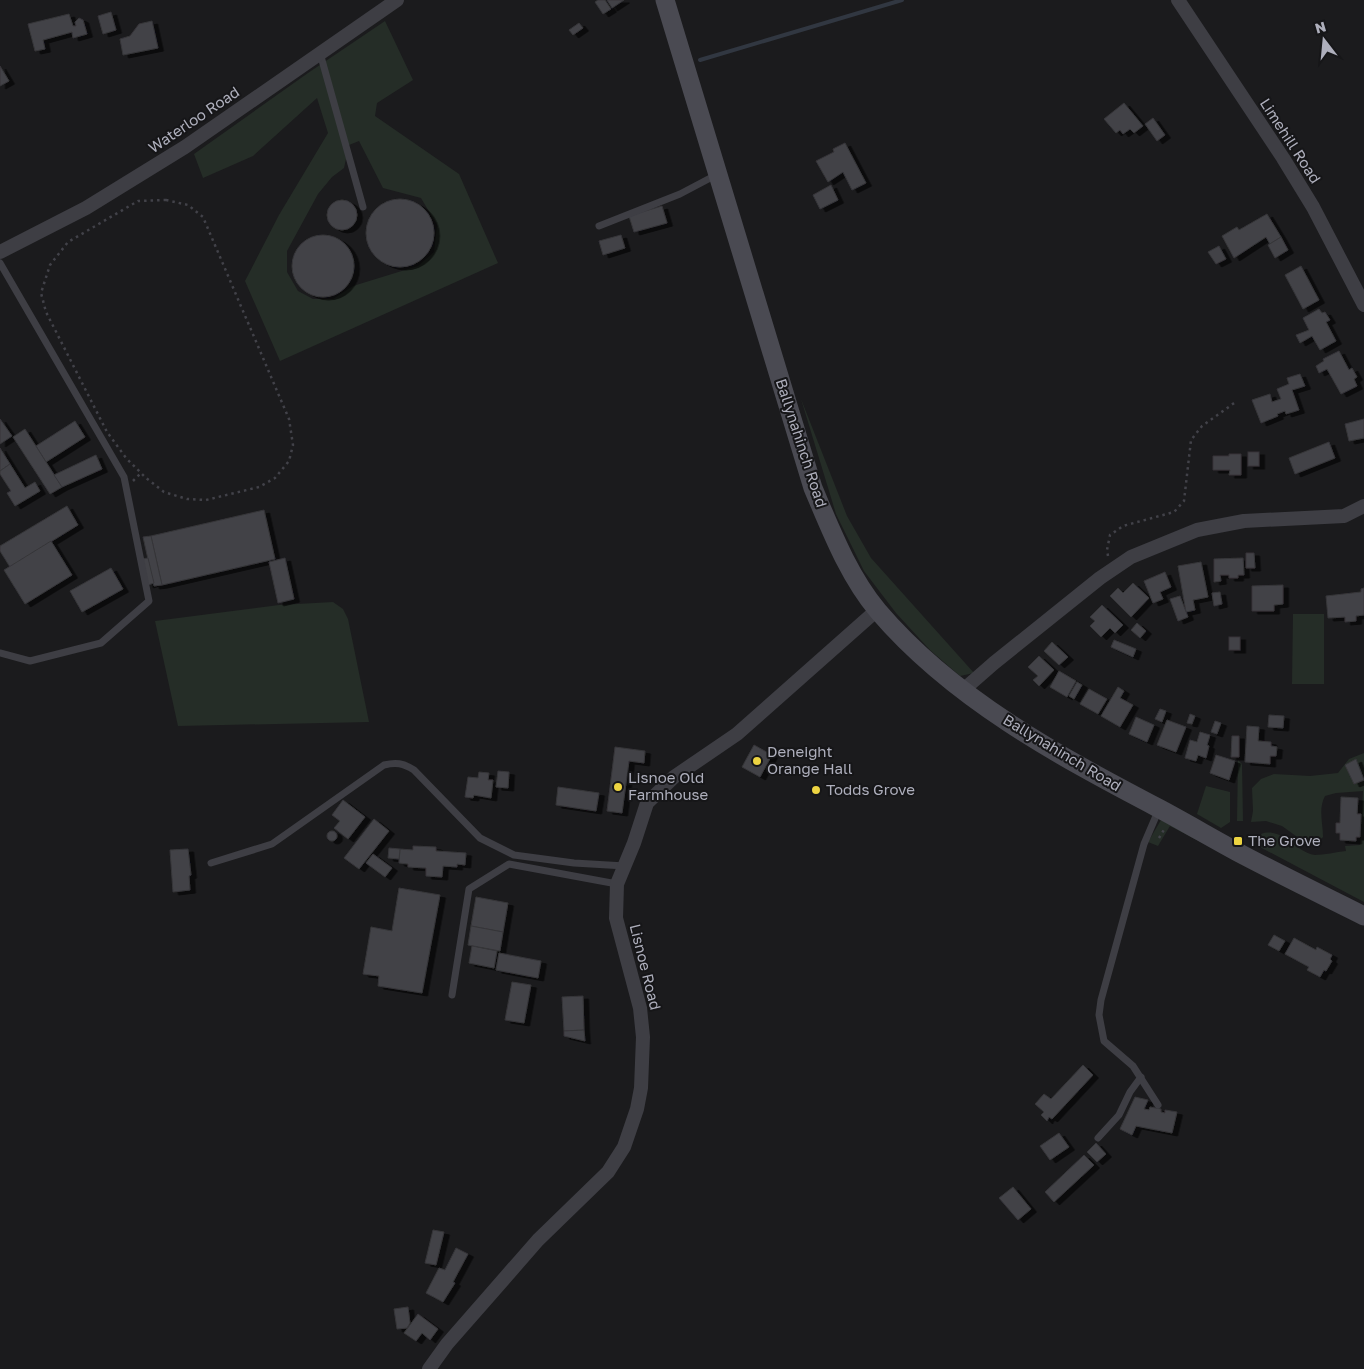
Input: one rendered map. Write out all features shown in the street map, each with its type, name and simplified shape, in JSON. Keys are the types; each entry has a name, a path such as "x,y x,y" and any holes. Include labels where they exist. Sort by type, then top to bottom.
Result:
{"street":[{"name":"Waterloo Road","path":"0,252 86,208 185,148 397,0"},
{"name":"Ballynahinch Road","path":"665,0 813,488 832,533 855,578 877,610 910,645 962,691 1011,724 1062,755 1242,854 1364,916"},
{"name":"Limehill Road","path":"1178,0 1283,158 1313,207 1364,305"},
{"path":"962,691 1100,578 1131,557 1197,530 1244,521 1344,516 1364,506"},
{"name":"Lisnoe Road","path":"429,1369 447,1344 538,1240 608,1172 624,1147 637,1109 641,1088 643,1037 640,1008 616,918 617,884 647,803 674,778 737,734 877,610"}],"lane":[{"path":"320,53 363,207"},
{"path":"599,226 680,194 718,174"},
{"path":"0,263 124,477 149,602 101,643 30,661 0,653"},
{"path":"211,863 272,844 384,765 396,762 414,770 480,838 514,855 574,863 625,866"},
{"path":"1158,1105 1133,1066 1104,1041 1099,1015 1101,1000 1144,844 1165,812"},
{"path":"452,995 469,889 508,864 617,884"},
{"path":"1098,1138 1119,1115 1140,1077"}],"path":[{"path":"166,200 188,204 203,217 289,419 293,445 289,461 275,478 259,487 206,500 187,499 164,492 146,478 126,458 107,432 46,312 41,293 50,265 68,242 138,201 166,200"},
{"path":"1112,570 1107,550 1110,535 1123,526 1174,512 1184,501 1191,440 1202,426 1238,401"},
{"path":"1159,838 1165,812"}],"shaded area":[{"path":"385,21 413,80 377,103 375,116 459,174 498,263 280,361 245,281 279,215 328,133 317,98 253,156 203,178 194,154","holes":["359,141 383,188 421,198 437,225 434,252 418,266 353,286 333,299 313,299 298,291 287,272 287,251 318,194 332,177 344,168 349,145"]},
{"path":"801,399 847,516 871,558 974,673 960,676 930,650 896,613 864,571 836,514"},
{"path":"333,602 343,609 348,619 369,722 178,726 155,621 279,605"},
{"path":"1293,614 1324,614 1324,684 1292,684"},
{"path":"1364,753 1364,902 1258,846 1257,841 1261,834 1276,834 1301,850 1315,855 1346,851 1345,846 1360,845 1363,791 1336,793 1325,796 1321,811 1323,837 1314,845 1300,839 1282,826 1266,821 1251,822 1253,811 1252,788 1261,779 1274,774 1310,776 1338,773 1349,759"},
{"path":"1238,760 1242,764 1243,821 1237,821"},
{"path":"1206,786 1230,792 1230,822 1221,828 1197,814"},
{"path":"1161,820 1297,889 1299,894 1170,826 1158,846 1148,842"}],"building":[{"path":"605,0 611,9 603,14 595,2"},
{"path":"607,0 624,0 612,8"},
{"path":"111,12 116,30 103,34 98,16"},
{"path":"69,14 73,26 76,26 75,22 79,18 83,20 87,34 73,38 72,32 43,40 45,49 35,51 28,24"},
{"path":"152,21 158,48 123,55 120,39 130,36 139,24"},
{"path":"579,23 583,28 573,35 569,30"},
{"path":"0,66 9,81 0,86"},
{"path":"1124,103 1143,126 1134,133 1130,129 1123,134 1120,130 1116,133 1104,119"},
{"path":"1153,118 1165,135 1157,141 1145,124"},
{"path":"845,143 866,183 852,190 843,172 828,182 816,161 834,152 833,149"},
{"path":"831,185 838,200 820,209 813,195"},
{"path":"400,199 413,202 424,209 431,220 434,233 431,246 424,257 413,264 400,267 387,264 376,257 369,246 366,233 369,220 376,209 387,202"},
{"path":"342,200 352,205 357,215 352,225 342,230 332,225 327,215 332,205"},
{"path":"662,206 667,223 634,232 629,216"},
{"path":"1267,214 1281,237 1270,244 1266,237 1234,258 1222,236 1237,227 1239,230"},
{"path":"317,235 329,235 345,244 352,254 354,266 352,278 345,288 329,297 317,297 306,292 297,283 292,272 292,260 297,249 306,240"},
{"path":"621,235 625,248 603,255 599,241"},
{"path":"1281,237 1288,250 1275,258 1268,245"},
{"path":"1219,246 1226,259 1216,264 1208,252"},
{"path":"1301,266 1319,300 1303,309 1285,275"},
{"path":"1319,309 1322,313 1325,312 1330,320 1326,322 1336,341 1320,350 1312,336 1300,343 1296,335 1309,330 1303,318"},
{"path":"1339,351 1349,370 1352,368 1357,377 1354,379 1357,386 1341,394 1327,369 1319,373 1316,366 1324,361 1323,359"},
{"path":"1300,374 1305,386 1292,390 1299,410 1286,414 1285,411 1261,423 1252,400 1270,394 1272,402 1281,399 1277,389 1289,384 1287,378"},
{"path":"0,419 12,436 0,444"},
{"path":"1364,419 1364,438 1349,441 1345,424"},
{"path":"75,421 85,437 46,462 36,446"},
{"path":"25,429 62,487 50,494 13,437"},
{"path":"1329,442 1335,458 1295,474 1289,458"},
{"path":"0,448 10,464 0,471"},
{"path":"1248,452 1259,452 1259,466 1248,466"},
{"path":"1229,454 1241,454 1241,475 1229,475 1230,470 1213,470 1213,456 1229,456"},
{"path":"96,455 102,469 62,487 54,475"},
{"path":"10,464 25,488 35,482 40,491 15,506 7,493 11,491 0,474 0,471"},
{"path":"67,506 78,525 10,567 0,551 0,546"},
{"path":"264,510 275,559 162,585 151,536"},
{"path":"151,536 162,585 154,586 143,537"},
{"path":"51,541 72,575 25,604 4,570"},
{"path":"1246,553 1254,553 1255,568 1246,568"},
{"path":"148,558 154,583 148,585 142,559"},
{"path":"285,558 294,599 278,603 269,562"},
{"path":"1243,558 1244,575 1238,575 1238,578 1229,578 1229,575 1220,575 1221,581 1214,582 1214,559"},
{"path":"1201,562 1208,597 1193,600 1195,610 1186,612 1178,566"},
{"path":"111,568 123,589 82,612 70,591"},
{"path":"1165,572 1171,587 1160,592 1163,599 1153,603 1144,581"},
{"path":"1133,583 1149,598 1131,617 1110,596 1118,588 1123,593"},
{"path":"1283,585 1283,604 1274,605 1274,611 1252,611 1252,586"},
{"path":"1364,588 1364,615 1356,616 1356,621 1345,622 1345,617 1328,618 1326,596 1361,592 1361,589"},
{"path":"1220,592 1222,604 1214,606 1212,593"},
{"path":"1180,596 1188,617 1178,621 1170,599"},
{"path":"1102,605 1123,625 1115,633 1110,628 1101,637 1090,626 1095,621 1090,617"},
{"path":"1137,623 1146,631 1140,638 1131,630"},
{"path":"1229,637 1240,637 1240,650 1229,650"},
{"path":"1114,640 1136,649 1133,657 1111,647"},
{"path":"1052,642 1068,657 1059,665 1044,651"},
{"path":"1039,656 1054,670 1039,686 1033,680 1038,676 1028,667"},
{"path":"1059,671 1076,681 1067,697 1050,687"},
{"path":"1077,682 1082,685 1074,699 1069,696"},
{"path":"1118,687 1124,691 1120,698 1133,705 1120,727 1101,716"},
{"path":"1089,689 1107,699 1098,714 1080,704"},
{"path":"1160,709 1166,711 1162,722 1155,719"},
{"path":"1190,714 1195,716 1192,724 1187,723"},
{"path":"1269,715 1284,716 1283,728 1268,727"},
{"path":"1136,717 1154,725 1147,742 1129,734"},
{"path":"1167,720 1186,727 1176,752 1157,745"},
{"path":"1215,721 1221,723 1217,734 1211,732"},
{"path":"1247,726 1259,727 1258,741 1271,742 1271,746 1277,747 1276,756 1270,756 1270,764 1245,762"},
{"path":"1200,732 1210,735 1206,758 1198,755 1196,761 1185,758 1190,740 1197,742"},
{"path":"1232,736 1239,736 1239,757 1231,757"},
{"name":"Deneight Orange Hall","path":"754,745 772,755 760,777 742,767"},
{"name":"Lisnoe Old Farmhouse","path":"615,747 645,751 644,763 629,761 622,813 607,811"},
{"path":"1216,755 1235,761 1229,780 1210,773"},
{"path":"1356,759 1364,780 1354,784 1345,765"},
{"path":"498,771 509,772 508,788 496,787"},
{"path":"479,772 489,773 488,780 493,780 491,798 474,795 473,798 465,797 468,777 478,778"},
{"path":"558,787 599,793 596,811 556,805"},
{"path":"1341,797 1358,798 1357,814 1361,814 1360,837 1356,837 1356,841 1340,840 1340,833 1336,833 1336,823 1340,823"},
{"path":"343,800 365,817 348,839 334,828 340,821 332,815"},
{"path":"374,819 389,831 359,869 344,858"},
{"path":"332,831 337,836 332,841 327,836"},
{"path":"413,846 436,847 436,851 466,853 465,865 457,864 457,867 443,866 442,877 426,876 426,868 408,867 408,864 399,863 400,849 413,850"},
{"path":"389,848 400,849 399,859 388,858"},
{"path":"188,849 191,875 189,876 190,890 173,892 170,850"},
{"path":"373,854 392,868 385,877 366,863"},
{"path":"399,888 440,895 422,993 378,986 379,976 363,974 371,927 392,931"},
{"path":"476,897 508,903 503,932 471,926"},
{"path":"471,926 503,932 500,951 468,945"},
{"path":"1274,935 1285,941 1279,951 1268,945"},
{"path":"1294,938 1316,950 1317,947 1332,955 1330,959 1332,961 1320,977 1307,970 1309,967 1285,954"},
{"path":"472,946 497,951 494,968 469,963"},
{"path":"499,953 541,961 538,978 496,970"},
{"path":"512,982 531,985 524,1023 505,1020"},
{"path":"583,996 584,1030 564,1031 562,997"},
{"path":"584,1030 585,1041 564,1036 564,1031"},
{"path":"1083,1065 1093,1075 1052,1119 1049,1117 1047,1121 1041,1115 1044,1112 1035,1104 1044,1094 1051,1099"},
{"path":"1135,1097 1148,1100 1144,1109 1149,1110 1150,1107 1161,1109 1161,1112 1165,1113 1165,1110 1177,1112 1172,1133 1136,1126 1132,1135 1120,1129"},
{"path":"1059,1133 1069,1147 1050,1160 1040,1146"},
{"path":"1096,1143 1106,1154 1097,1162 1087,1152"},
{"path":"1084,1155 1094,1165 1054,1202 1045,1192"},
{"path":"1013,1187 1031,1209 1018,1220 999,1198"},
{"path":"433,1230 444,1232 436,1265 425,1263"},
{"path":"456,1248 468,1254 453,1282 455,1283 443,1302 426,1293 439,1268 445,1270"},
{"path":"408,1307 410,1323 407,1328 397,1329 394,1309"},
{"path":"418,1314 438,1329 430,1340 422,1333 416,1341 404,1333"}],"waterway":[{"path":"700,60 902,0"}],"place":[{"name":"Deneight Orange Hall","path":"757,761"},
{"name":"Lisnoe Old Farmhouse","path":"618,787"},
{"name":"Todds Grove","path":"816,790"},
{"name":"The Grove","path":"1238,841"}]}
